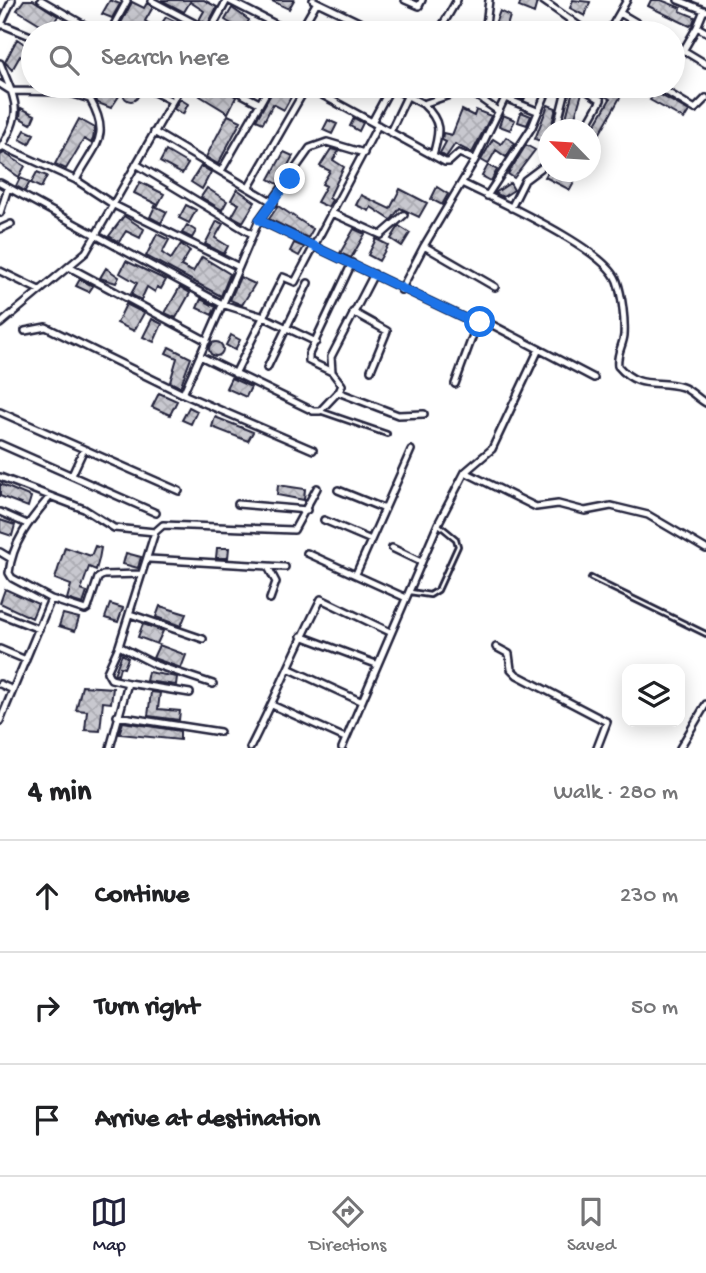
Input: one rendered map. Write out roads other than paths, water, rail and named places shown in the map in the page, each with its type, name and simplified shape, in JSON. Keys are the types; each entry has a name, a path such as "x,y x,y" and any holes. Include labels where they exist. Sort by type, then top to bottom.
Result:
{"street":[{"path":"12,0 1,25 21,32"},
{"path":"41,0 77,21"},
{"path":"116,21 127,1 125,0"},
{"path":"217,21 227,0 269,21"},
{"path":"405,0 419,6 422,0"},
{"path":"445,21 457,0"},
{"path":"486,21 489,0"},
{"path":"542,0 571,20"},
{"path":"616,21 627,0"},
{"path":"678,0 705,11 685,47"},
{"path":"152,1 189,21"},
{"path":"305,21 315,1 357,21"},
{"path":"621,13 634,21"},
{"path":"696,27 706,33"},
{"path":"685,52 706,64"},
{"path":"0,63 18,103 1,147 76,180 114,205 239,267"},
{"path":"0,84 11,92 21,92"},
{"path":"76,180 100,138 102,121 90,99 87,98"},
{"path":"166,98 172,101"},
{"path":"0,324 86,252 174,98"},
{"path":"250,98 260,103"},
{"path":"221,171 263,98"},
{"path":"249,187 299,98"},
{"path":"235,374 283,277 295,282 364,153 385,98"},
{"path":"390,132 406,98"},
{"path":"411,98 423,104 439,122 440,130 433,155"},
{"path":"423,104 441,98"},
{"path":"480,98 498,111"},
{"path":"401,290 475,160 504,98"},
{"path":"507,98 537,111"},
{"path":"487,196 531,127 543,98"},
{"path":"559,119 565,98"},
{"path":"590,119 601,100 598,98"},
{"path":"677,98 695,109 706,98"},
{"path":"331,99 447,162 459,153 475,160"},
{"path":"154,132 274,203"},
{"path":"183,394 259,220 274,203 310,148 327,142 364,153"},
{"path":"136,164 252,234"},
{"path":"511,208 525,180 538,170"},
{"path":"0,183 94,237 222,304 264,317 316,342"},
{"path":"462,183 586,250 614,275 624,334 617,356 622,371 651,385 681,387 706,403"},
{"path":"0,213 8,188"},
{"path":"332,213 382,236 404,215"},
{"path":"259,220 477,324 485,321 594,377"},
{"path":"0,229 11,224"},
{"path":"424,246 495,287"},
{"path":"200,356 320,411 342,385 332,372 309,361 309,354 352,264"},
{"path":"69,267 207,341"},
{"path":"0,271 39,290"},
{"path":"332,372 331,357 374,274"},
{"path":"267,368 308,283"},
{"path":"353,312 387,331 371,370"},
{"path":"454,384 477,324"},
{"path":"25,331 46,327 183,394 313,450"},
{"path":"342,748 438,524 466,472 492,449 539,349"},
{"path":"338,392 398,415 424,414"},
{"path":"0,412 179,491"},
{"path":"0,444 156,513"},
{"path":"72,475 84,449"},
{"path":"356,574 411,450"},
{"path":"466,472 537,506 558,504 585,511 601,505 648,515 706,549"},
{"path":"0,477 48,498 83,509 114,528 155,532"},
{"path":"191,693 107,677 149,559 155,532 163,525 294,530 317,488"},
{"path":"338,490 385,509"},
{"path":"48,498 27,524 10,558 9,573 12,578 51,599 85,610 98,578 103,575 142,573"},
{"path":"238,504 307,510"},
{"path":"0,512 27,524"},
{"path":"324,520 371,540"},
{"path":"392,548 421,562"},
{"path":"0,552 10,558"},
{"path":"307,553 406,595"},
{"path":"149,559 285,567"},
{"path":"268,567 276,582 270,599"},
{"path":"0,721 51,599"},
{"path":"250,748 272,705 301,636 321,599 390,632"},
{"path":"0,614 39,629"},
{"path":"130,614 203,639"},
{"path":"301,636 376,664"},
{"path":"119,646 156,664 213,684"},
{"path":"496,647 509,654 511,669 517,675 607,722 597,748"},
{"path":"0,649 26,660"},
{"path":"288,668 360,701"},
{"path":"110,748 128,683"},
{"path":"0,684 13,690"},
{"path":"680,748 706,704"},
{"path":"272,705 345,737"},
{"path":"117,716 220,732"}],"lane":[{"path":"320,411 387,434"},
{"path":"406,595 429,595 438,590 458,546 456,539 438,524"},
{"path":"591,578 706,634"}]}
